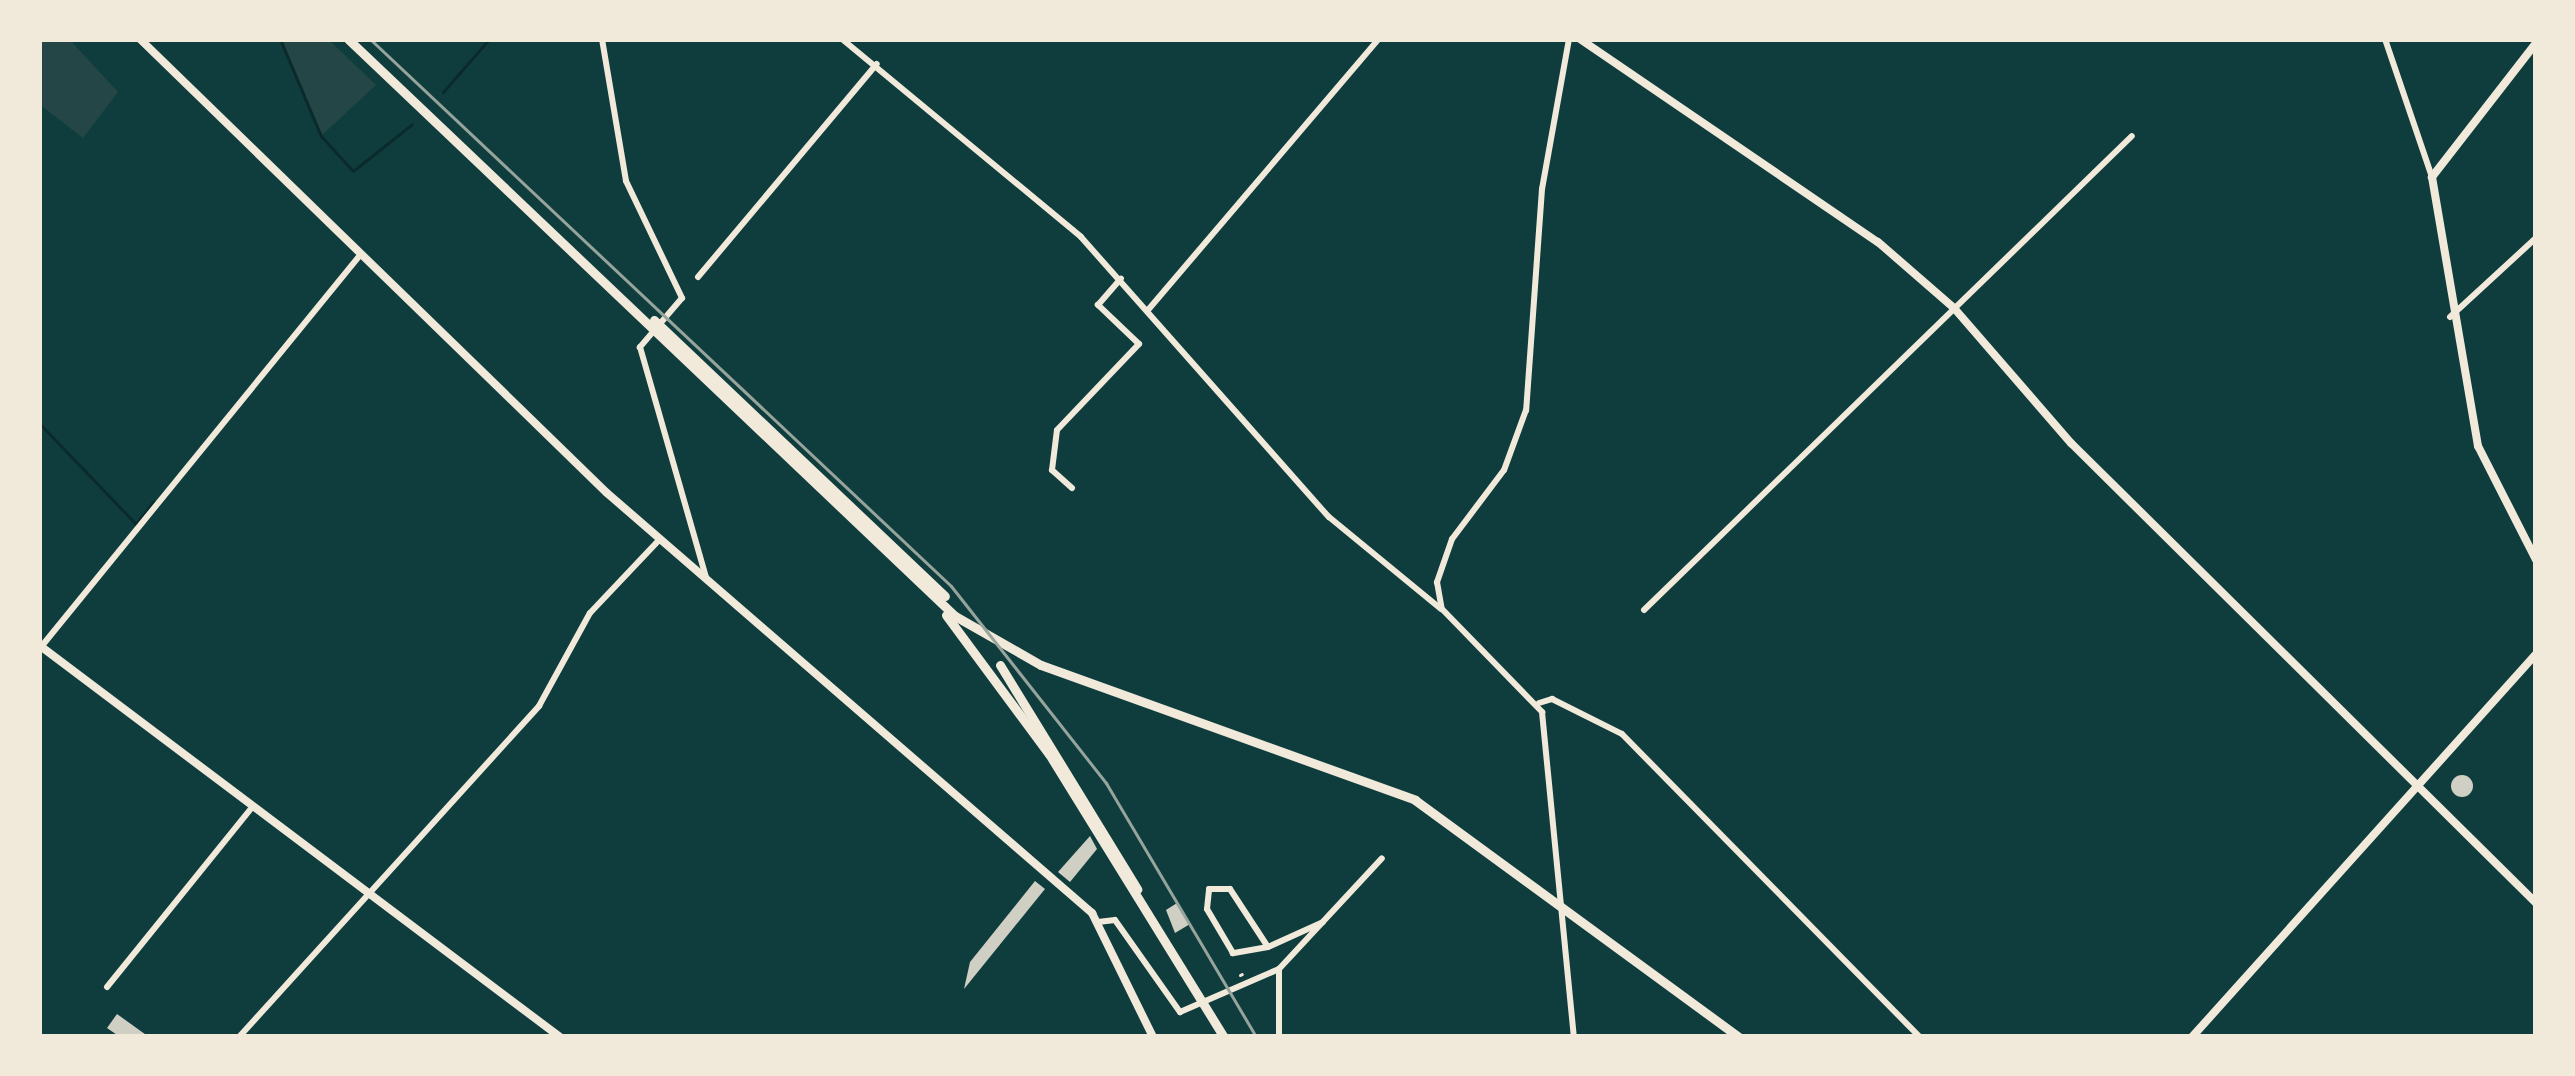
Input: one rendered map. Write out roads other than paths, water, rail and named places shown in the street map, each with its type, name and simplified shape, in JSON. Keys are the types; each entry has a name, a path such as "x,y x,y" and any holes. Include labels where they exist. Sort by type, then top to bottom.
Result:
{"highway":[{"path":"348,39 945,596"},
{"path":"631,302 931,597 1092,823 1224,1037"},
{"path":"931,597 1041,665 1415,800 1739,1037"},
{"path":"1000,665 1102,819 1149,916"}],"street":[{"path":"140,39 659,540 1098,922 1153,1037"},
{"path":"602,39 626,181 682,298 645,340 706,577"},
{"path":"842,39 983,146 1121,279 1329,517 1442,609 1538,703 1574,1037"},
{"path":"1148,310 1379,39"},
{"path":"1442,609 1440,562 1504,470 1526,410 1542,189 1569,39"},
{"path":"1580,39 1878,242 1954,308 2071,443 2424,782 2536,903"},
{"path":"2386,39 2432,176 2450,317 2478,446 2536,560"},
{"path":"2432,176 2536,43"},
{"path":"698,277 877,64"},
{"path":"1644,610 2132,136"},
{"path":"2450,317 2536,238"},
{"path":"362,253 40,646 250,810 560,1037"},
{"path":"1072,488 1052,470 1058,430 1138,344 1098,305 1121,279"},
{"path":"239,1037 364,891 538,706 590,613 659,540"},
{"path":"2192,1037 2536,654"},
{"path":"1538,703 1552,699 1622,734 1920,1037"},
{"path":"107,987 250,810"},
{"path":"1098,922 1115,920 1171,1004 1189,1011 1244,979 1279,969 1382,858"},
{"path":"1268,947 1230,890 1209,889 1207,909 1233,953 1268,947 1322,922"},
{"path":"1279,969 1279,1037"}],"waterway":[{"path":"280,39 321,136 353,171 412,124"},
{"path":"443,92 489,39"},
{"path":"39,423 136,524 153,502"}],"railway":[{"path":"370,39 951,586 1106,783 1256,1037"}]}
